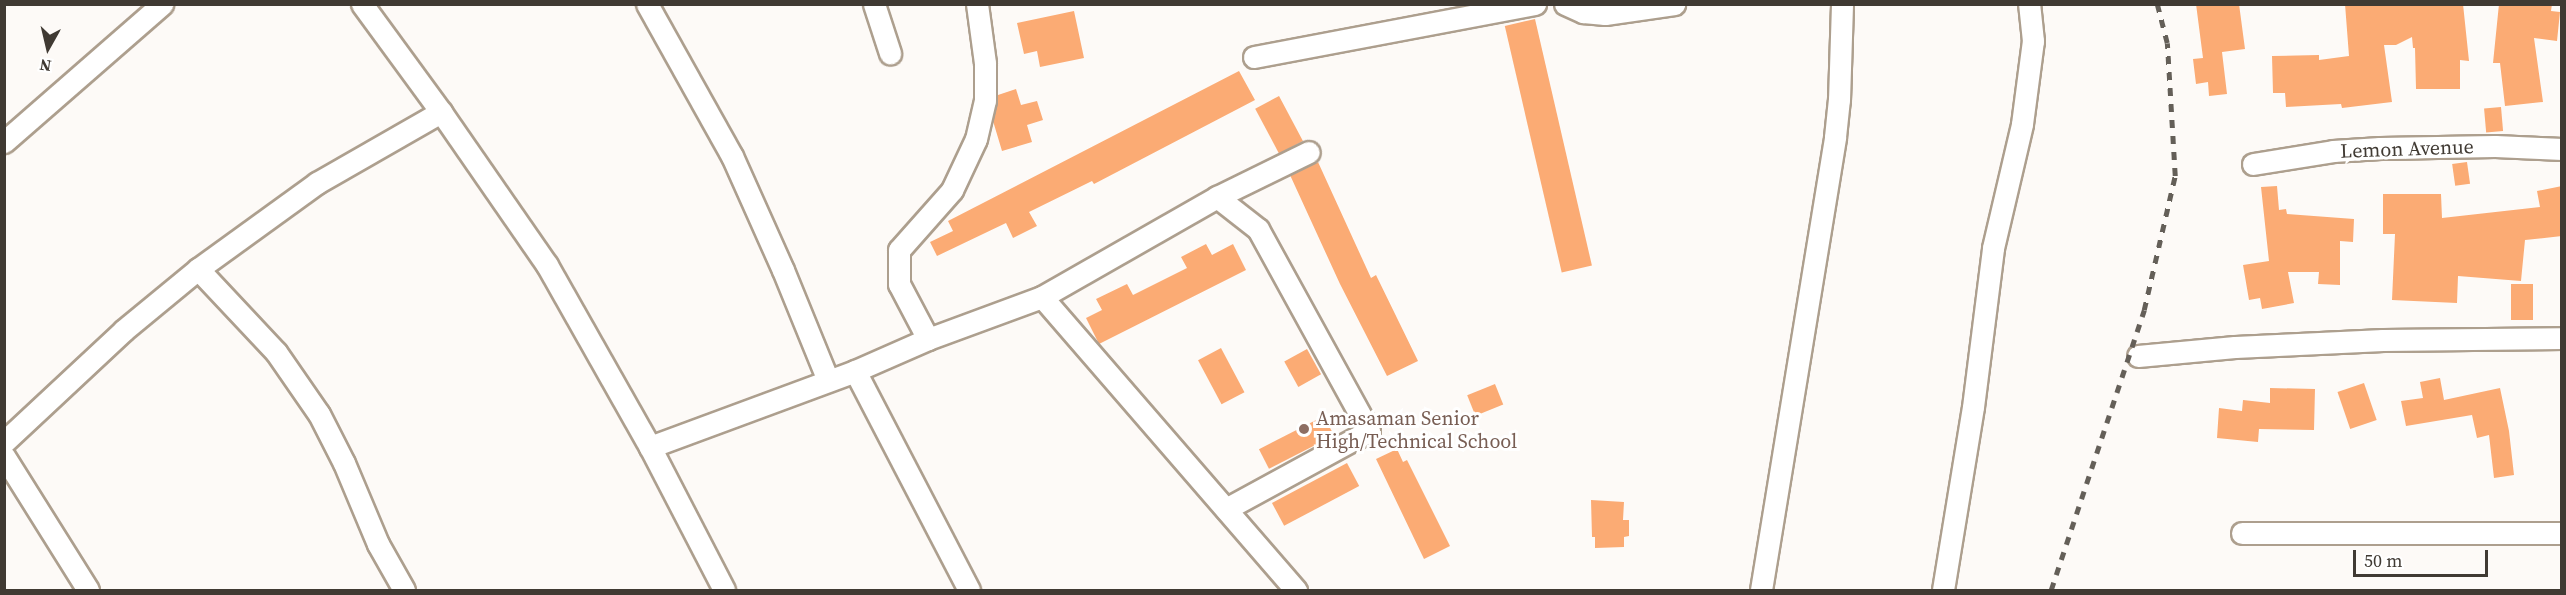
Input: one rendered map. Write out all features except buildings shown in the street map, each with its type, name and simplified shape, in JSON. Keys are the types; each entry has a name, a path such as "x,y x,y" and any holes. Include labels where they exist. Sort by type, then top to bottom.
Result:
{"street":[{"path":"6,138 162,4"},
{"path":"362,4 441,112 547,265 650,447 724,591"},
{"path":"647,4 732,156 783,270 828,380"},
{"path":"874,4 890,53"},
{"path":"1254,57 1535,4"},
{"path":"1565,4 1583,12 1605,14 1674,4"},
{"path":"1761,591 1834,137 1839,100 1842,4"},
{"path":"1943,591 1972,407 1993,248 2022,124 2033,41 2029,4"},
{"path":"928,339 899,284 899,250 952,190 976,139 985,100 985,63 977,8"},
{"path":"4,442 124,330 198,269 317,183 441,112"},
{"name":"Lemon Avenue","path":"2253,164 2333,151 2380,148 2495,146 2562,149"},
{"path":"650,447 855,371 928,339 1042,297 1217,197 1309,152"},
{"path":"1217,197 1258,229 1369,431 1226,509"},
{"path":"198,269 276,352 319,414 344,463 378,544 404,591"},
{"path":"1042,297 1296,591"},
{"path":"2138,356 2235,347 2371,340 2562,338"},
{"path":"855,371 969,591"},
{"path":"4,456 88,591"},
{"path":"2242,533 2562,533"}],"railway":[{"path":"2051,590 2144,310 2175,176 2167,43 2157,4"}],"place":[{"name":"Amasaman Senior High/Technical School","path":"1304,429"}]}
